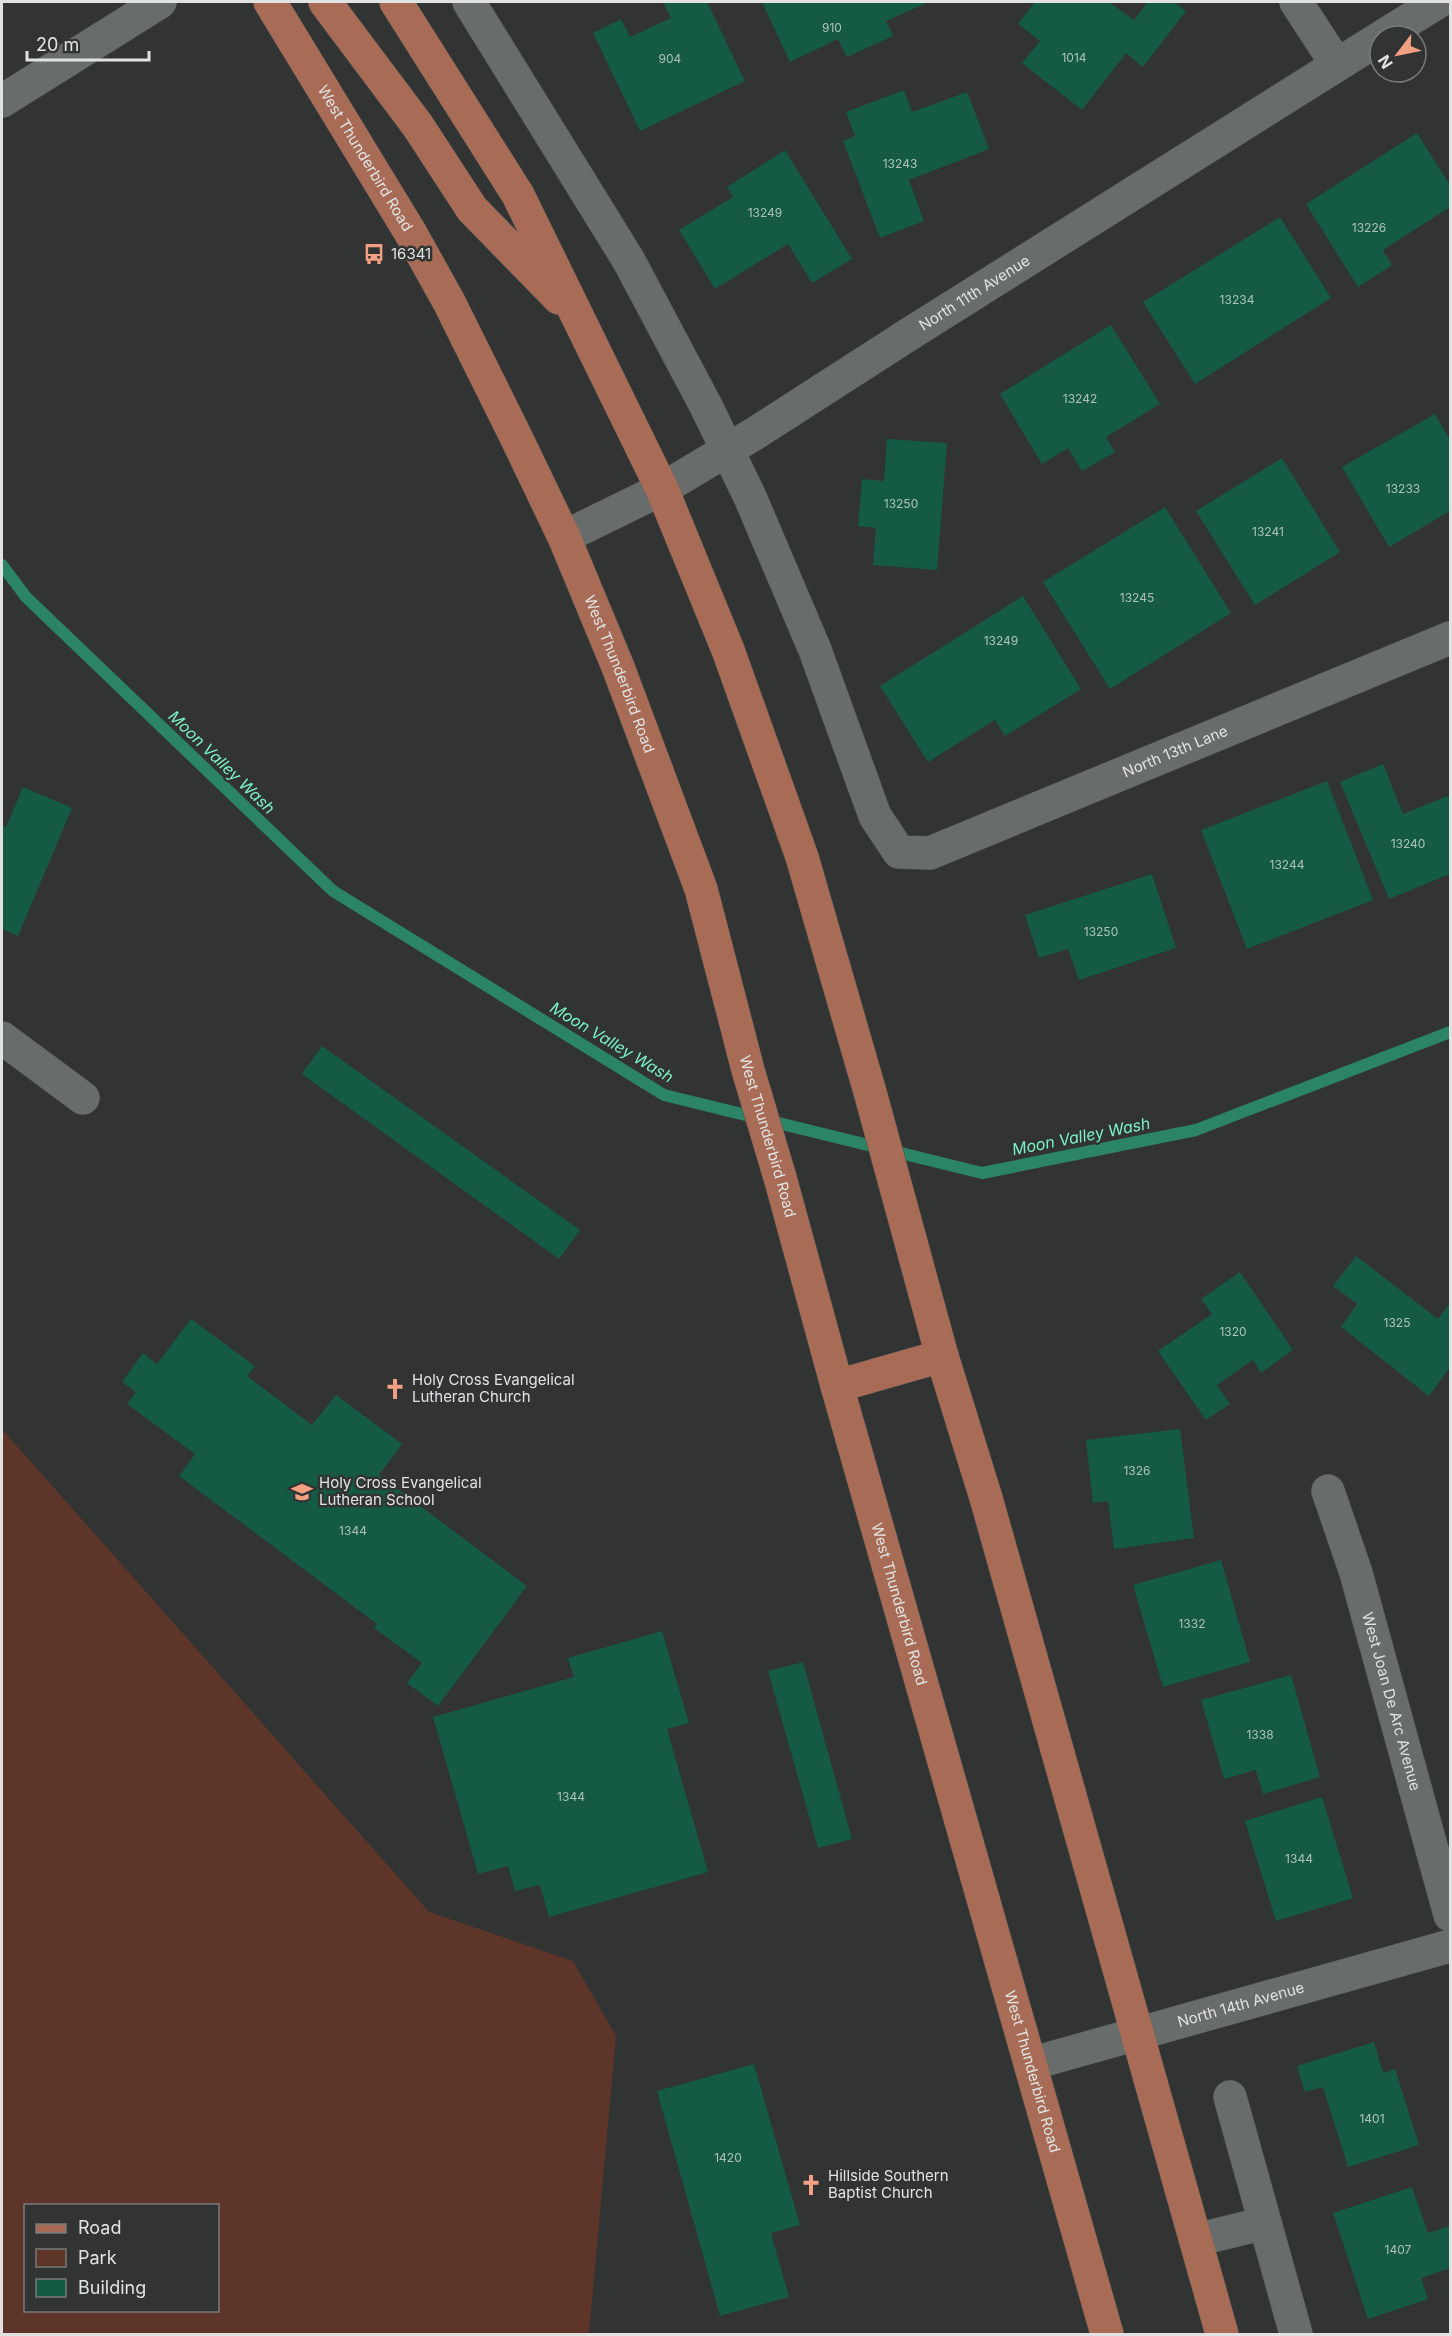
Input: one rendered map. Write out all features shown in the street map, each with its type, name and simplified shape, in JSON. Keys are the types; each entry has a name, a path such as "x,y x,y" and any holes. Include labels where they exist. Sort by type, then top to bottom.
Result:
{"main road":[{"name":"West Thunderbird Road","path":"270,2 410,232 449,302 564,537 618,667 701,889 748,1070 1107,2334"},
{"path":"325,2 418,126 472,210 581,320"},
{"path":"396,2 518,195 662,489 728,650 802,857 870,1092 942,1356 990,1509 1222,2334"},
{"path":"837,1386 942,1356"}],"street":[{"path":"2,101 160,2"},
{"path":"469,2 629,261 728,449"},
{"path":"1296,2 1337,65"},
{"name":"North 11th Avenue","path":"1402,24 1438,2"},
{"name":"North 11th Avenue","path":"564,537 662,489 728,449 1368,45"},
{"name":"North 13th Lane","path":"728,449 815,650 875,816 899,852 930,853 1450,638"},
{"path":"2,1038 83,1098"},
{"name":"West Joan De Arc Avenue","path":"1328,1491 1356,1573 1450,1915"},
{"name":"North 14th Avenue","path":"1030,2064 1450,1946"},
{"path":"1230,2097 1296,2334"},
{"path":"1196,2240 1265,2223"}],"green space":[{"path":"2,1429 429,1912 573,1961 616,2036 589,2334 2,2334"}],"building":[{"path":"663,2 707,2 745,81 640,131 593,33 621,19 630,37 671,18"},
{"path":"762,2 929,2 886,21 893,36 847,57 838,39 790,62"},
{"path":"1035,2 1109,2 1134,20 1148,2 1174,2 1186,11 1143,67 1126,53 1082,110 1022,63 1040,41 1018,24"},
{"path":"904,90 912,112 967,92 989,149 909,180 924,221 880,238 843,141 855,136 846,112"},
{"path":"1417,133 1450,185 1450,207 1383,250 1392,265 1358,287 1306,204"},
{"path":"785,150 852,259 812,283 788,244 715,289 679,230 733,197 727,187"},
{"path":"1280,217 1331,298 1195,384 1143,302"},
{"path":"1111,325 1160,404 1106,437 1115,452 1082,471 1068,448 1042,464 1000,394"},
{"path":"1435,414 1450,440 1450,511 1389,547 1342,467"},
{"path":"887,439 947,443 937,570 873,565 876,528 858,526 862,479 884,481"},
{"path":"1282,458 1340,552 1255,605 1196,511"},
{"path":"1165,507 1231,613 1110,689 1043,582"},
{"path":"1023,596 1081,689 1005,736 995,720 928,762 880,686"},
{"path":"1383,764 1403,814 1450,795 1450,874 1389,899 1340,782"},
{"path":"1327,781 1373,900 1247,949 1201,830"},
{"path":"23,787 72,808 18,936 2,929 2,825 6,827"},
{"path":"1152,874 1176,948 1079,980 1068,949 1039,958 1025,915"},
{"path":"322,1046 580,1230 559,1259 302,1074"},
{"path":"1356,1256 1438,1319 1450,1303 1450,1367 1429,1396 1341,1327 1357,1304 1333,1286"},
{"path":"1240,1272 1293,1350 1261,1373 1253,1360 1217,1385 1230,1404 1206,1420 1158,1351 1212,1314 1201,1299"},
{"path":"191,1319 255,1366 247,1376 312,1425 336,1395 402,1444 379,1475 527,1586 438,1706 407,1683 422,1663 374,1628 377,1624 179,1476 195,1454 127,1404 136,1392 122,1382 143,1353 157,1364"},
{"path":"1180,1429 1194,1538 1114,1549 1108,1501 1093,1503 1086,1440"},
{"path":"1221,1560 1250,1662 1163,1687 1133,1585"},
{"path":"662,1631 689,1723 667,1729 708,1872 549,1917 540,1885 515,1891 508,1866 478,1874 433,1717 574,1677 568,1658"},
{"path":"803,1662 852,1839 818,1848 768,1671"},
{"path":"1291,1675 1320,1777 1263,1794 1256,1770 1224,1779 1201,1700"},
{"path":"1322,1797 1353,1898 1276,1921 1245,1821"},
{"path":"1374,2042 1383,2073 1395,2069 1419,2145 1348,2167 1323,2087 1305,2092 1297,2066"},
{"path":"754,2064 800,2225 771,2233 789,2297 720,2316 657,2091"},
{"path":"1412,2187 1428,2233 1450,2226 1450,2268 1421,2278 1428,2299 1368,2319 1333,2213"}],"waterway":[{"name":"Moon Valley Wash","path":"2,565 26,597 333,891 664,1095 982,1173 1196,1130 1450,1032"}],"place":[{"name":"16341","path":"374,254"},
{"name":"Holy Cross Evangelical Lutheran Church","path":"395,1389"},
{"name":"Holy Cross Evangelical Lutheran School","path":"302,1492"},
{"name":"Hillside Southern Baptist Church","path":"811,2185"}]}
